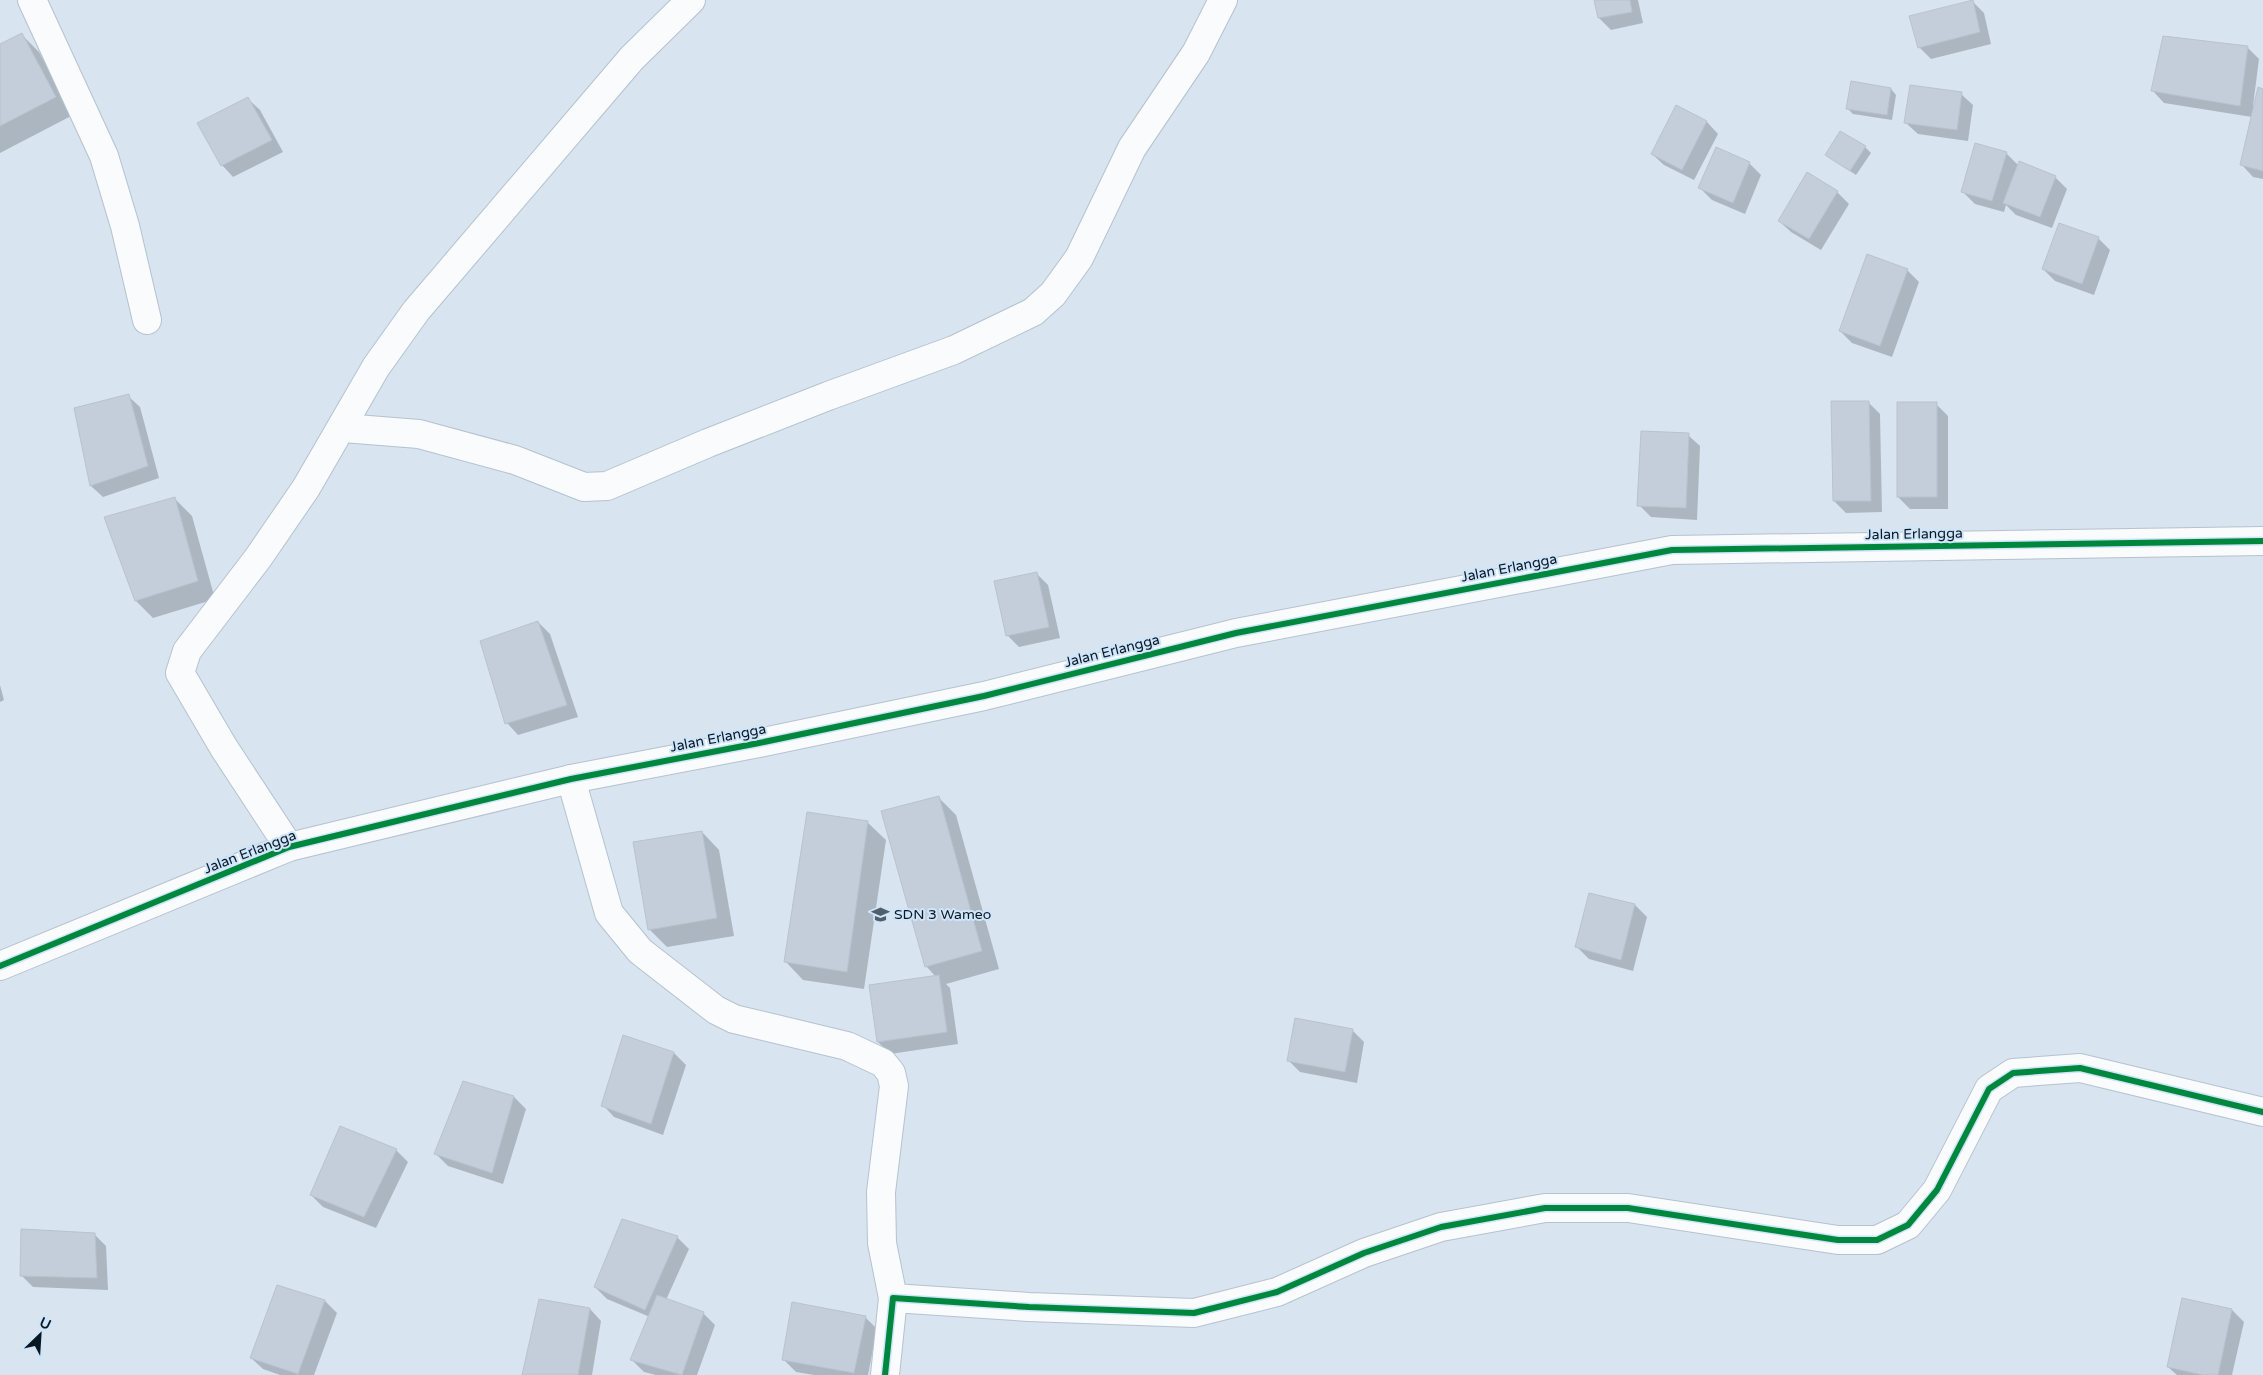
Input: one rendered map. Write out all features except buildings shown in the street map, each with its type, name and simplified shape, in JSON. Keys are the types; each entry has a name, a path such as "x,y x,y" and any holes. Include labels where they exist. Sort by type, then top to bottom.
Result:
{"street":[{"path":"32,0 104,156 124,226 147,320"},
{"path":"289,847 224,748 180,673 180,666 187,651 258,558 301,496 343,428 376,367 416,311 632,58 690,0"},
{"path":"343,428 419,434 515,460 584,487 607,486 708,443 972,342 1033,312 1058,287 1079,258 1132,148 1196,53 1223,0"},
{"name":"Jalan Erlangga","path":"0,966 289,847 571,778 759,743 984,696 1236,633 1672,550 2263,541"},
{"path":"571,778 609,913 640,951 716,1010 734,1019 847,1046 883,1063 891,1073 894,1086 881,1192 882,1243 893,1298 885,1375"},
{"path":"893,1298 1029,1307 1194,1313 1277,1292 1364,1253 1441,1227 1545,1208 1628,1208 1838,1240 1877,1240 1908,1225 1937,1190 1989,1089 2013,1073 2080,1068 2263,1112"}],"cycle path":[{"path":"0,966 289,847 571,779 759,743 984,696 1236,633 1672,550 2263,541"},
{"path":"885,1375 893,1298 1029,1307 1194,1313 1277,1292 1364,1253 1441,1227 1545,1208 1628,1208 1838,1240 1877,1240 1908,1225 1937,1190 1989,1089 2013,1073 2080,1068 2263,1112"}],"place":[{"name":"SDN 3 Wameo","path":"880,914"}]}
